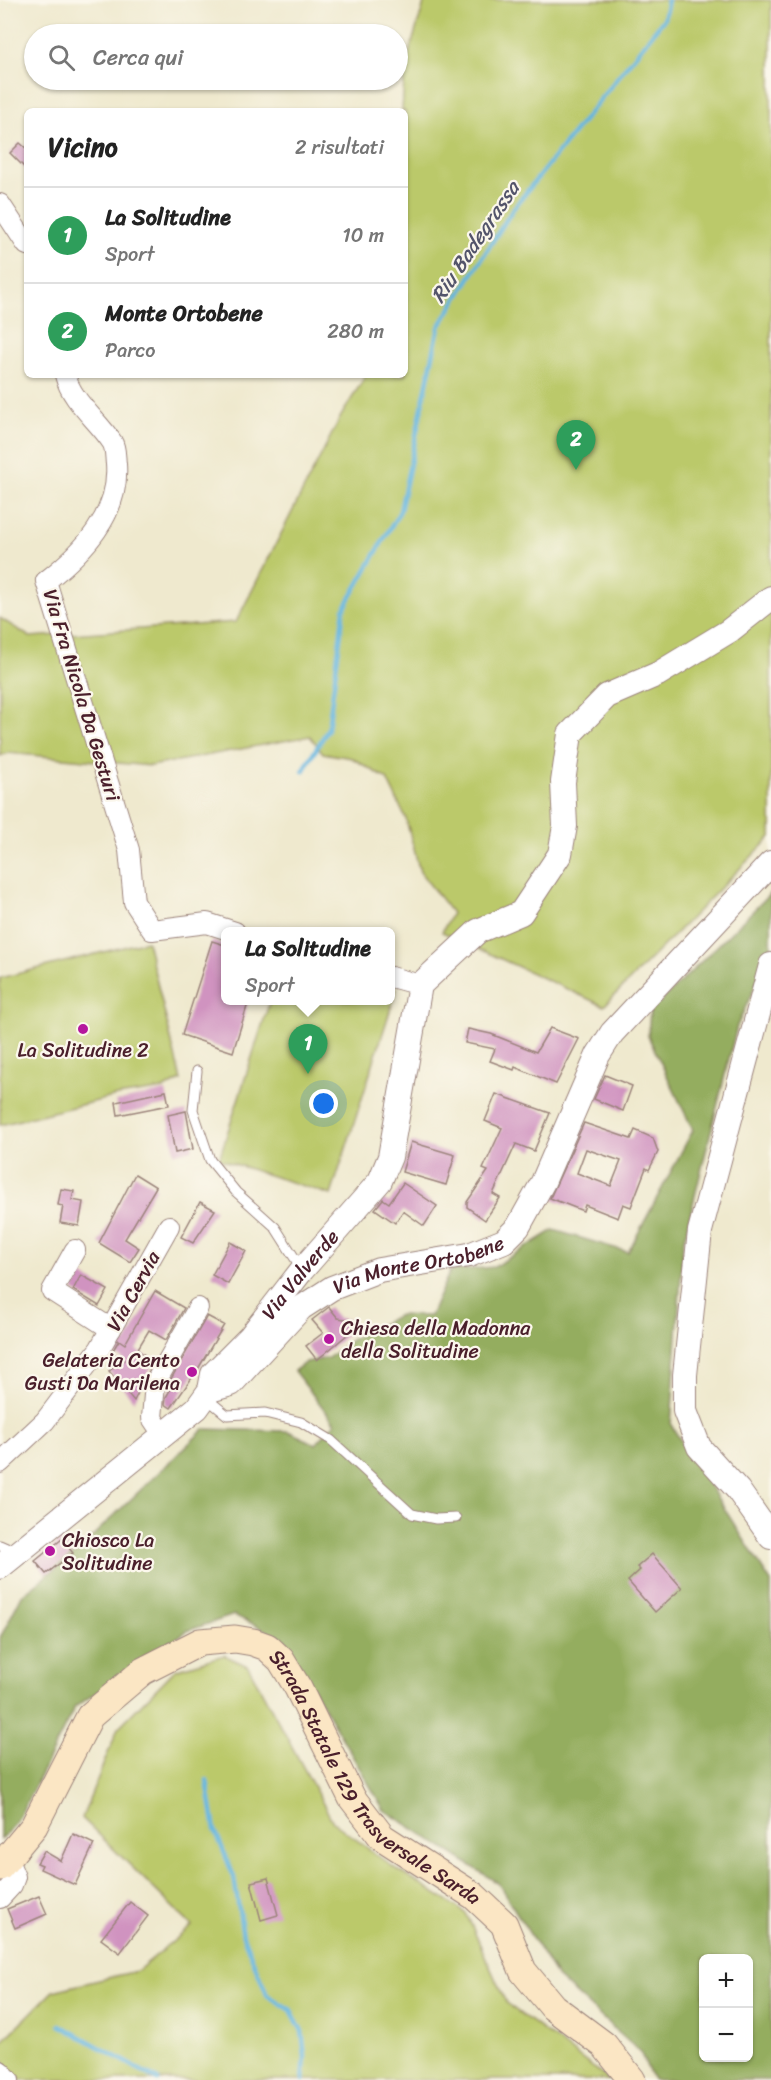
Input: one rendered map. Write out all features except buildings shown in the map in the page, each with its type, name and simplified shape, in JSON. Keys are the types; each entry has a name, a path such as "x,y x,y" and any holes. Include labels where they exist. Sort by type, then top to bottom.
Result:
{"main road":[{"name":"Strada Statale 129 Trasversale Sarda","path":"4,1863 34,1826 90,1716 143,1671 200,1642 235,1639 253,1642 267,1647 281,1660 351,1798 382,1837 474,1896 504,1924 523,1971 553,2007 604,2045 632,2080"}],"street":[{"path":"0,204 24,240"},
{"name":"Via Fra Nicola Da Gesturi","path":"66,378 69,390 114,444 118,482 99,528 77,557 46,581 129,850 134,902 152,930 207,923 221,928"},
{"path":"395,978 420,985 478,931 521,913 560,854 565,826 562,782 570,734 607,696 658,674 729,631 771,598"},
{"name":"Via Monte Ortobene","path":"208,1394 231,1384 301,1308 332,1288 379,1270 469,1255 504,1240 526,1214 598,1055 612,1033 771,863"},
{"path":"771,965 700,1232 685,1375 685,1412 699,1447 738,1490 771,1537"},
{"name":"Via Valverde","path":"208,1394 213,1374 250,1337 302,1270 380,1181 390,1157 420,985"},
{"name":"Via Cervia","path":"0,1462 45,1421 100,1348 169,1226"},
{"path":"75,1250 52,1291 111,1329"},
{"path":"164,1436 152,1418 155,1383 198,1308"},
{"path":"6,1555 164,1436 197,1408 208,1394"},
{"path":"0,1898 12,1885 15,1877 4,1863"},
{"path":"0,2072 9,2080"}],"lane":[{"path":"197,1071 194,1110 210,1160 236,1192 275,1227 302,1270"},
{"path":"208,1394 227,1415 265,1413 301,1422 331,1440 412,1514 436,1519 456,1518"}],"green space":[{"path":"425,0 771,0 771,837 604,1006 442,932 452,913 420,872 406,819 387,779 352,758 323,753 310,736 151,766 8,753 0,756 0,618 30,637 236,622 341,416 364,378 408,378 408,108 402,108 403,90 408,90 408,56"},
{"path":"771,893 771,951 737,1026 683,1244 671,1425 771,1582 771,2080 653,2080 640,2052 557,1977 498,1883 384,1810 284,1639 234,1615 187,1631 75,1707 16,1823 0,1840 0,1638 22,1595 74,1554 204,1429 288,1431 316,1444 335,1423 294,1371 306,1362 328,1358 354,1338 399,1315 430,1316 450,1271 494,1267 554,1230 628,1252 693,1130 648,1036 650,1012"},
{"name":"La Solitudine 2","path":"147,941 181,1080 164,1089 117,1096 0,1125 0,978"},
{"path":"269,1005 392,1005 331,1195 219,1159"},
{"path":"224,1655 248,1666 333,1822 390,1865 466,1913 506,2003 610,2080 12,2080 0,2053 0,2044 53,1991 137,1971 192,1926 82,1818 118,1728 175,1670"}],"waterway":[{"name":"Riu Badegrassa","path":"303,771 328,729 344,609 400,511 439,327 513,209 664,19 668,0"},
{"path":"207,1780 215,1830 234,1877 243,1936 267,1995 291,2010 302,2031 305,2057 303,2080"},
{"path":"60,2025 158,2080"}],"place":[{"name":"Monte Ortobene","path":"576,470"},
{"name":"La Solitudine 2","path":"83,1029"},
{"name":"La Solitudine","path":"308,1074"},
{"name":"Chiesa della Madonna della Solitudine","path":"329,1339"},
{"name":"Gelateria Cento Gusti Da Marilena","path":"192,1372"},
{"name":"Chiosco La Solitudine","path":"50,1551"}]}
